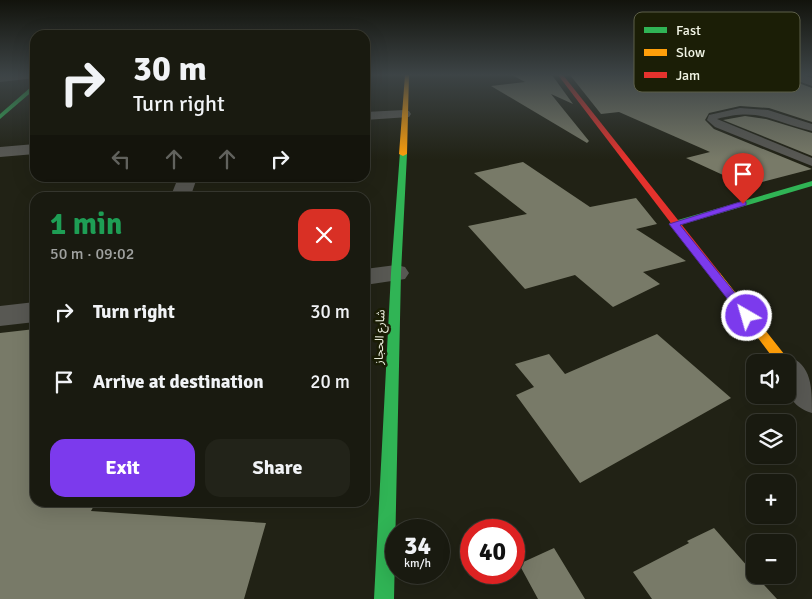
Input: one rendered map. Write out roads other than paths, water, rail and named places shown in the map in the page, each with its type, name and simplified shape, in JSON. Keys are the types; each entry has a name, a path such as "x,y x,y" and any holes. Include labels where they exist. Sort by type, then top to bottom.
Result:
{"street":[{"path":"0,117 13,103"},
{"name":"شارع الحجاز","path":"384,599 396,273 405,103"},
{"path":"581,103 777,354"},
{"path":"370,116 404,114"},
{"path":"0,152 30,149"},
{"path":"674,224 812,184"},
{"path":"370,276 396,273"},
{"path":"0,316 30,313"}],"lane":[{"path":"812,128 764,112 752,111 741,111 713,117 712,120 719,125 812,162"}]}
